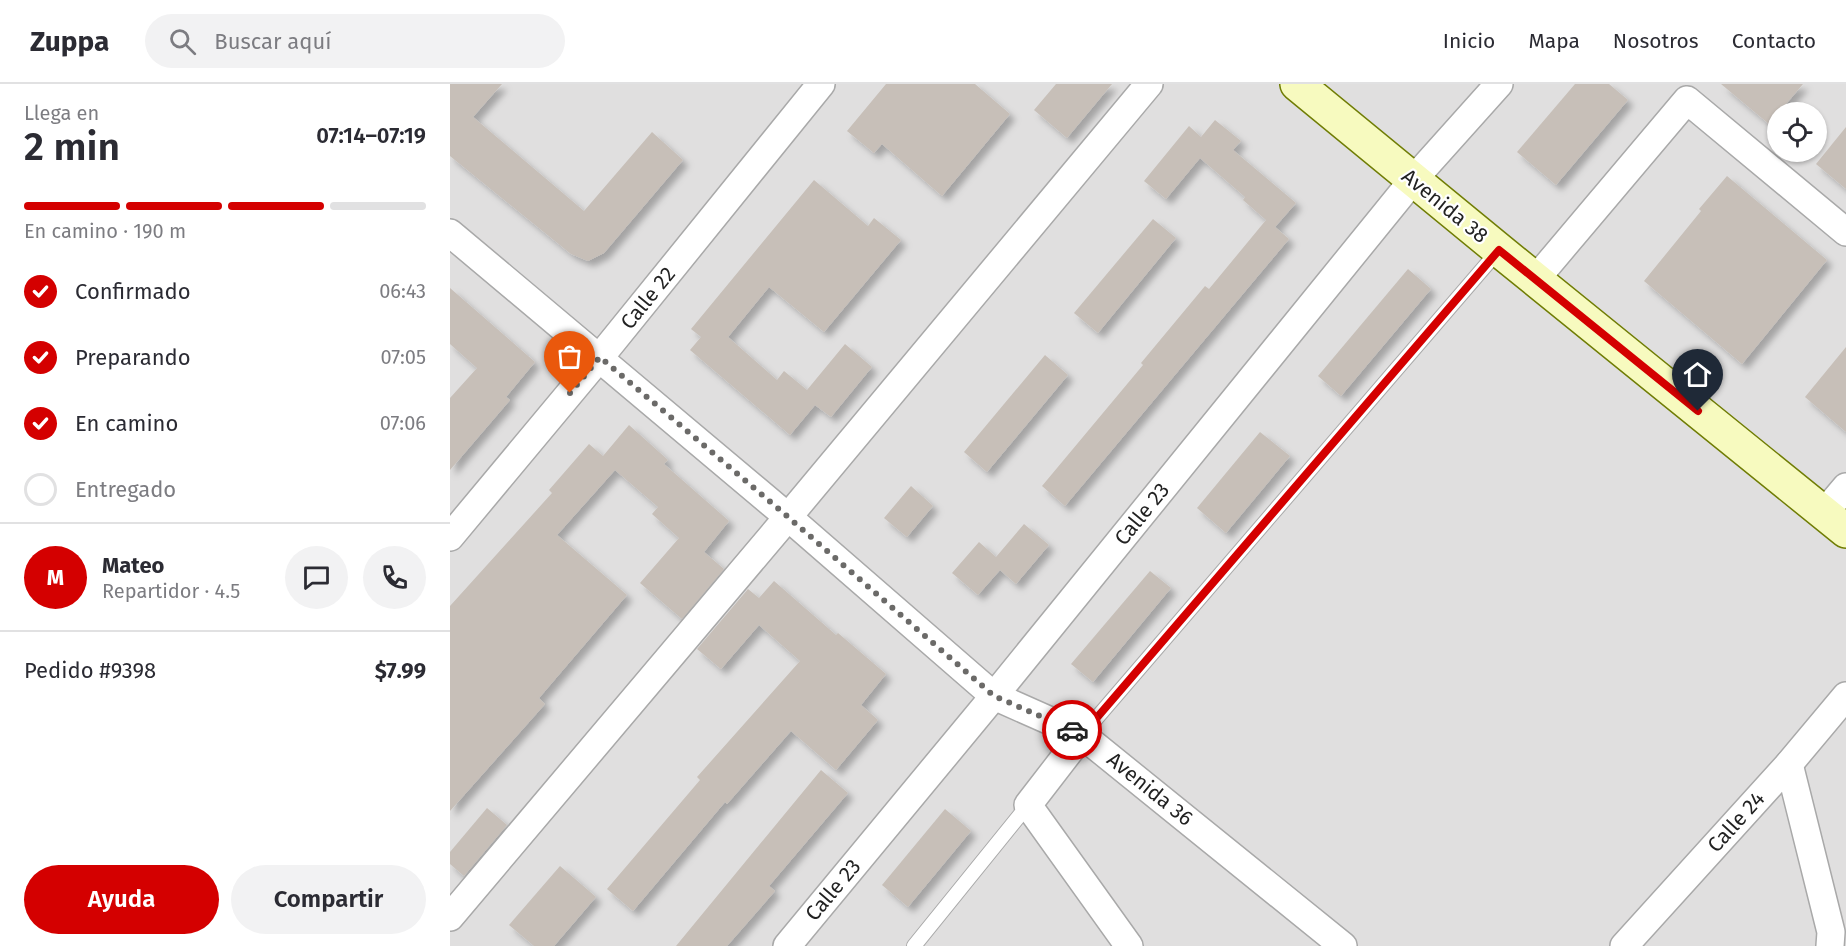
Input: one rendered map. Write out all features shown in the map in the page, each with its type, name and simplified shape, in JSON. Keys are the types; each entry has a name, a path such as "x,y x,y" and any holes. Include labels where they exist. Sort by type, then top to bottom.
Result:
{"street":[{"name":"Calle 22","path":"450,537 600,357 821,84"},
{"path":"450,917 1149,84"},
{"name":"Avenida 38","path":"1297,84 1835,522"},
{"name":"Calle 23","path":"787,946 994,696 1413,180 1499,84"},
{"path":"1535,280 1688,99 1846,232"},
{"name":"Avenida 36","path":"450,233 788,517 994,696 1082,735 1343,946"},
{"path":"1835,522 1846,487"},
{"name":"Calle 24","path":"1624,946 1789,764 1846,696"},
{"path":"1082,735 1028,805 1130,946"},
{"path":"1789,764 1831,932 1830,946"}],"lane":[{"path":"1082,735 1499,250"},
{"path":"914,946 1028,805"}],"shaded area":[{"path":"450,84 1846,84 1846,946 450,946"}],"building":[{"path":"450,84 502,84 473,117 584,211 652,132 683,160 604,253 588,261 571,254 450,156"},
{"path":"886,84 975,84 1010,114 942,196 882,144 874,153 847,131"},
{"path":"1056,84 1112,84 1067,138 1034,110"},
{"path":"1575,84 1609,84 1628,100 1556,185 1517,152"},
{"path":"1721,84 1803,84 1788,102 1767,102 1767,122"},
{"path":"1215,120 1241,141 1233,150 1296,203 1275,227 1289,239 1065,506 1042,486 1143,365 1141,363 1205,286 1209,289 1266,220 1243,200 1245,197 1200,158 1166,199 1144,181 1189,126 1201,137"},
{"path":"1846,127 1846,189 1816,164 1827,162 1827,150"},
{"path":"1727,176 1827,260 1742,364 1644,281"},
{"path":"814,180 868,226 874,218 901,240 824,332 769,287 728,337 777,380 784,371 807,390 845,344 872,367 831,417 815,405 790,435 690,350 701,337 691,329"},
{"path":"1153,219 1176,238 1098,333 1074,313"},
{"path":"1408,269 1431,289 1341,396 1318,376"},
{"path":"450,288 535,362 506,397 510,400 450,470 450,398 477,368 450,344"},
{"path":"1846,347 1846,432 1805,397"},
{"path":"1045,355 1068,375 987,472 964,452"},
{"path":"629,425 668,460 664,464 729,521 704,552 724,569 682,619 640,583 679,538 652,514 658,507 615,470 557,535 627,595 539,698 545,704 450,811 450,606 552,493 549,490 589,444 603,456"},
{"path":"1260,432 1290,456 1226,533 1197,508"},
{"path":"911,486 933,506 907,537 884,518"},
{"path":"1024,524 1049,545 1016,584 1000,570 978,595 952,573 979,542 996,557"},
{"path":"1150,571 1171,588 1093,682 1071,664"},
{"path":"774,581 836,635 838,633 886,674 861,705 878,720 836,770 791,731 727,804 725,802 633,911 607,889 700,780 697,777 800,661 759,625 721,669 697,649 748,589 759,598"},
{"path":"821,770 848,793 769,886 775,891 727,946 676,946"},
{"path":"487,808 507,825 464,876 450,864 450,852"},
{"path":"945,809 971,831 908,907 882,885"},
{"path":"560,866 596,897 554,946 534,946 509,925"}],"way so far":[{"path":"570,393 600,357 994,696 1072,730"}],"route":[{"path":"1072,730 1082,735 1499,250 1698,411"}]}
